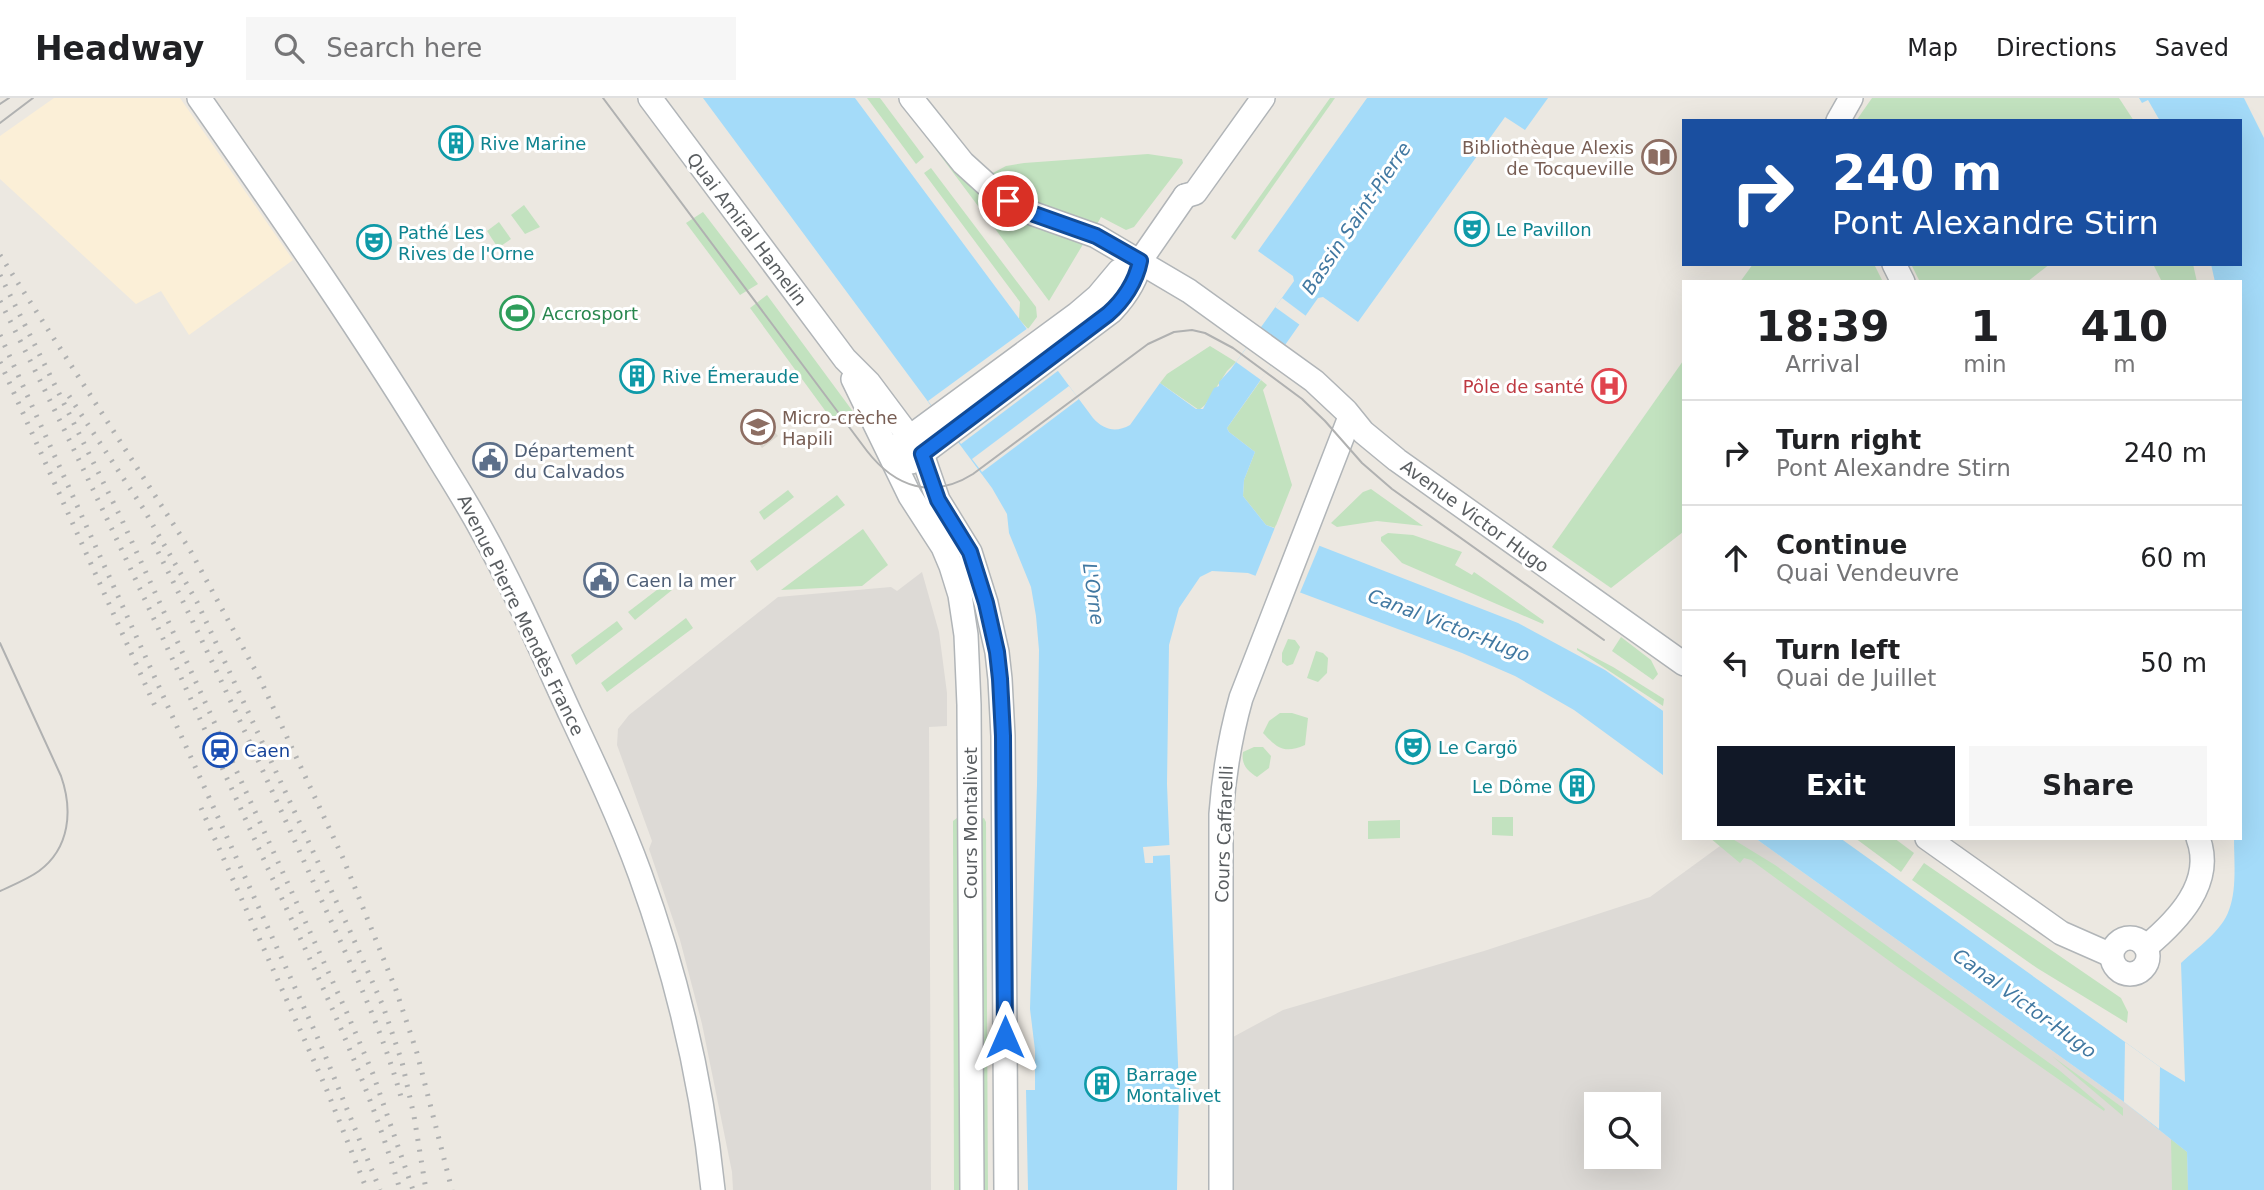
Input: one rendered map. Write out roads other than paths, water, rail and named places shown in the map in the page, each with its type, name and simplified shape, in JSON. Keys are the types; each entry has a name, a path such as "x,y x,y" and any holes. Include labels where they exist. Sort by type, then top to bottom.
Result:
{"street":[{"name":"Avenue Pierre Mendès France","path":"199,98 334,292 423,431 482,531 591,756 633,856 659,931 687,1030 701,1099 713,1190"},
{"name":"Quai Amiral Hamelin","path":"650,98 845,359 869,383 916,446"},
{"path":"911,98 963,163 995,192 1023,210 1096,236 1140,261"},
{"path":"894,462 1044,350 1112,311 1138,273 1140,261 1191,187 1245,98"},
{"path":"1191,187 1263,98"},
{"path":"1839,119 1851,98"},
{"name":"Avenue Victor Hugo","path":"1140,261 1165,275 1324,389 1363,432 1411,471 1682,663"},
{"name":"Quai Amiral Hamelin","path":"845,359 894,462"},
{"name":"Cours Caffarelli","path":"1221,1190 1221,814 1229,739 1241,698 1350,417"},
{"name":"Cours Montalivet","path":"916,446 938,500 964,540 976,571 992,627 1000,679 1003,750 1006,1190"},
{"name":"Cours Montalivet","path":"894,462 910,496 948,556 960,595 966,635 969,705 972,1190"},
{"path":"1930,840 2060,933 2111,955 2121,972 2135,973 2147,962 2146,947 2177,919 2194,891 2202,872 2199,840"}],"water":[{"path":"703,98 855,98 1093,418 1106,428 1115,429 1130,425 1160,383 1196,409 1203,409 1214,388 1219,386 1219,382 1294,281 1293,276 1258,251 1367,98 1548,98 1525,130 1505,117 1358,322 1323,297 1318,298 1227,428 1255,452 1244,480 1243,496 1266,525 1518,623 1605,670 1682,724 1682,728 1663,775 1574,710 1515,676 1462,653 1248,573 1212,571 1200,577 1179,608 1169,645 1167,784 1179,1089 1177,1190 1028,1190 1026,1090 1035,1090 1035,1050 1030,1009 1039,650 1031,587 1009,533 1007,514 992,488"},
{"name":"Canal Victor-Hugo","path":"2139,98 2244,98 2264,138 2264,1190 2188,1190 2187,1152 2124,1102 1758,840 1843,840 2160,1067 2185,1082 2181,963 2208,939 2226,918 2233,893 2234,840 2242,840 2242,280 2215,280 2211,266 2242,266 2242,119 2159,119 2148,100 2142,103"}],"tram line":[{"path":"0,104 9,98"},
{"path":"0,123 33,98"},
{"path":"603,98 867,451 902,481 929,488 958,482 973,474 1148,344 1174,332 1192,330 1205,333 1233,348 1302,399 1362,463 1392,489 1604,640"},
{"path":"0,643 61,776 67,802 63,840 49,862 30,877 0,891"}],"railway":[{"path":"0,255 190,550 260,679 343,858 396,990 417,1053 452,1190"},
{"path":"0,275 121,518 347,1013 373,1074 413,1190"},
{"path":"0,301 130,568 314,968 370,1100 400,1190"},
{"path":"0,335 320,1043 380,1190"},
{"path":"0,362 155,706"},
{"path":"69,396 143,508 197,602 350,931 383,1006 402,1062 426,1190"},
{"path":"153,542 232,705 346,954 371,1010 401,1097"},
{"path":"201,808 326,1088 367,1190"}],"place":[{"name":"Rive Marine","path":"456,143"},
{"name":"Bibliothèque Alexis de Tocqueville","path":"1659,157"},
{"name":"Le Pavillon","path":"1472,229"},
{"name":"Pathé Les Rives de l'Orne","path":"374,242"},
{"name":"Accrosport","path":"517,313"},
{"name":"Rive Émeraude","path":"637,376"},
{"name":"Pôle de santé","path":"1609,386"},
{"name":"Micro-crèche Hapili","path":"758,427"},
{"name":"Département du Calvados","path":"490,460"},
{"name":"Caen la mer","path":"601,580"},
{"name":"Le Cargö","path":"1413,747"},
{"name":"Caen","path":"220,750"},
{"name":"Le Dôme","path":"1577,786"},
{"name":"Barrage Montalivet","path":"1102,1084"}],"water label":[{"name":"Bassin Saint-Pierre","path":"1356,218"},
{"name":"L'Orne","path":"1094,594"}]}
